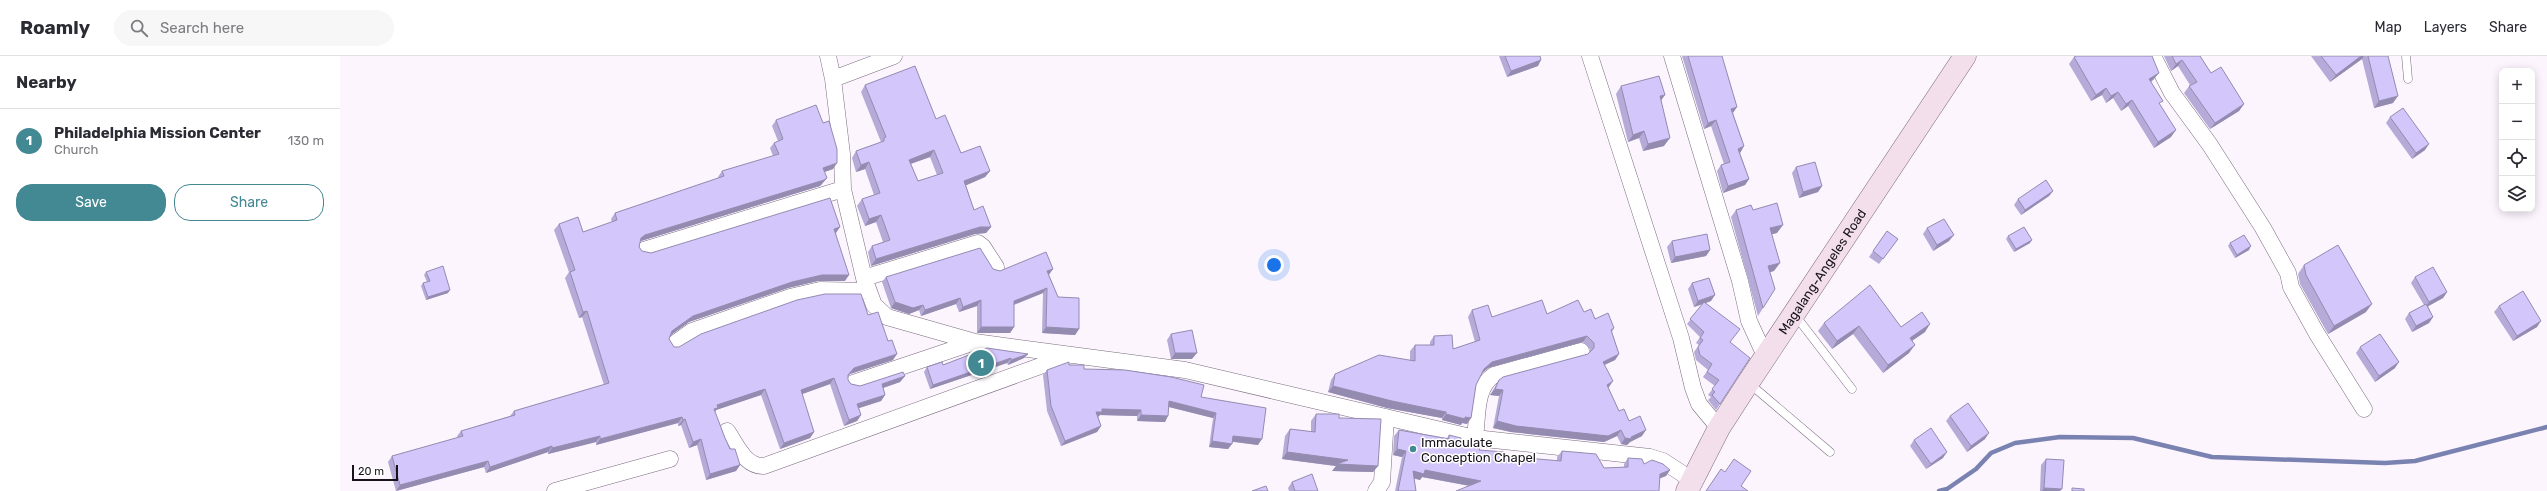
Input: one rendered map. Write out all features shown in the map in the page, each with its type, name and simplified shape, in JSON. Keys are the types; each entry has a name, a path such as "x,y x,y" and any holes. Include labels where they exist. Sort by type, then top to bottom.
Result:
{"main road":[{"name":"Magalang-Angeles Road","path":"1690,485 1719,428 1965,56"}],"street":[{"path":"828,56 833,79 842,154 843,189 867,285 874,305 887,317 975,342 1185,370 1475,438 1650,457 1663,461 1690,485"},
{"path":"833,79 894,56"},
{"path":"1590,56 1681,338 1693,388 1699,404 1719,428"},
{"path":"1672,56 1740,281 1749,321 1766,358"},
{"path":"2152,56 2172,92 2210,145 2263,228 2288,273 2292,287 2317,334 2364,409"},
{"path":"644,250 843,189"},
{"path":"674,344 692,331 790,297 820,290 867,285 978,243 983,247 996,267"},
{"path":"853,383 975,342"},
{"path":"1475,438 1481,388 1486,380 1494,375 1581,351"},
{"path":"727,431 748,462 756,466 764,466 1072,355"},
{"path":"1376,491 1382,482 1386,417"},
{"path":"555,491 670,459"}],"lane":[{"path":"2406,56 2408,79"},
{"path":"1794,314 1852,389"},
{"path":"1748,383 1830,452"}],"building":[{"path":"1505,56 1540,56 1541,60 1511,71"},
{"path":"1688,56 1722,56 1737,107 1731,109 1744,146 1738,149 1749,179 1728,186 1721,165 1730,162 1716,120 1708,123"},
{"path":"2152,56 2159,73 2149,79 2163,101 2159,103 2176,130 2158,142 2132,100 2126,104 2118,92 2111,96 2106,88 2096,95 2074,57"},
{"path":"2172,56 2200,56 2211,73 2221,67 2244,104 2215,123 2189,86 2197,82 2182,60 2176,64"},
{"path":"2321,56 2361,56 2336,75"},
{"path":"2368,56 2388,56 2398,96 2379,101"},
{"path":"915,66 936,119 945,115 961,153 980,146 990,171 964,181 974,210 983,206 991,227 980,227 876,259 872,246 890,240 881,215 869,219 862,199 880,193 869,162 861,165 856,151 884,141 884,138 886,137 865,85","holes":["934,150 943,173 918,181 909,160"]},
{"path":"1659,76 1665,95 1660,96 1670,138 1648,144 1644,131 1633,135 1621,86"},
{"path":"816,105 823,123 829,121 837,149 837,163 823,168 827,178 645,235 641,238 639,247 642,251 651,253 830,198 840,227 834,229 849,275 822,275 792,282 693,316 672,331 669,339 674,347 679,347 701,334 797,300 825,294 861,294 868,315 878,312 888,341 892,340 897,354 854,368 848,375 848,380 851,384 860,386 903,372 905,376 882,384 885,395 857,404 861,415 849,420 834,378 801,390 814,432 784,443 765,389 717,405 718,408 714,409 725,438 730,449 735,449 740,465 710,474 701,439 693,442 685,419 683,420 682,417 600,439 600,436 552,448 552,446 490,467 488,461 400,485 392,456 463,436 461,431 515,415 514,411 609,383 587,311 583,312 570,272 575,270 559,224 578,217 583,232 617,220 615,213 724,176 722,171 779,154 774,143 783,139 776,120"},
{"path":"2403,108 2429,144 2416,153 2390,117"},
{"path":"1815,162 1822,186 1803,192 1796,167"},
{"path":"2046,180 2053,191 2025,210 2018,199"},
{"path":"1777,203 1783,225 1770,228 1780,263 1768,266 1775,289 1763,308 1736,210 1751,205 1753,210"},
{"path":"1944,219 1954,235 1937,245 1927,228"},
{"path":"2024,227 2032,240 2016,249 2008,236"},
{"path":"1887,231 1898,239 1883,259 1873,251"},
{"path":"1707,234 1710,250 1675,257 1672,241"},
{"path":"2244,235 2251,246 2237,255 2230,243"},
{"path":"2338,245 2372,304 2334,326 2306,275 2304,265"},
{"path":"980,248 993,269 1000,271 1046,252 1053,269 1047,271 1058,297 1079,298 1079,329 1046,327 1047,288 1014,301 1014,327 981,327 981,300 963,307 960,298 925,310 923,305 913,308 895,302 886,277"},
{"path":"443,266 450,290 428,297 423,283 430,281 426,272"},
{"path":"2433,267 2447,292 2429,302 2415,277"},
{"path":"1709,278 1715,295 1698,301 1692,283"},
{"path":"1870,285 1901,327 1922,312 1930,324 1910,338 1915,345 1888,365 1859,326 1837,341 1824,323"},
{"path":"2523,291 2541,321 2517,336 2499,306"},
{"path":"1542,300 1547,314 1578,300 1584,312 1591,309 1595,319 1608,313 1614,328 1611,330 1619,354 1603,362 1613,381 1607,385 1619,411 1624,409 1629,421 1640,416 1646,430 1631,437 1632,439 1625,438 1621,430 1608,436 1516,426 1497,421 1503,390 1495,389 1499,380 1503,377 1588,354 1594,348 1594,343 1587,336 1492,362 1484,369 1476,385 1471,418 1465,417 1465,419 1446,414 1446,412 1392,401 1333,386 1335,374 1379,355 1415,361 1415,345 1434,345 1434,336 1452,335 1453,349 1480,340 1472,310 1488,305 1492,317"},
{"path":"1704,302 1740,329 1730,342 1750,358 1720,404 1712,395 1715,392 1712,389 1719,380 1707,372 1712,364 1700,355 1698,347 1703,340 1700,338 1704,332 1690,319"},
{"path":"2426,304 2433,317 2416,326 2409,313"},
{"path":"1192,330 1197,353 1175,353 1171,334"},
{"path":"2380,334 2399,362 2379,376 2360,347"},
{"path":"987,348 1028,354 1011,360 1011,358 933,385 927,367 942,362 943,365"},
{"path":"1069,362 1069,365 1084,365 1084,369 1125,370 1171,377 1204,385 1201,397 1266,408 1262,439 1233,436 1232,444 1212,441 1216,413 1169,401 1168,416 1141,415 1141,410 1102,409 1102,412 1096,412 1101,426 1065,441 1051,406 1047,370"},
{"path":"1968,403 1989,433 1971,446 1950,416"},
{"path":"1316,414 1339,414 1339,418 1381,419 1378,466 1337,464 1348,460 1287,452 1290,429 1315,432"},
{"path":"1931,428 1947,452 1931,464 1914,440"},
{"path":"1399,430 1449,439 1449,435 1461,438 1460,443 1480,447 1479,450 1504,452 1504,456 1561,461 1562,451 1596,454 1604,468 1628,467 1628,458 1642,459 1644,464 1652,460 1663,464 1670,470 1660,474 1659,491 1456,491 1481,481 1425,470 1424,474 1413,471 1416,491 1398,491 1406,451 1397,449"},
{"path":"1734,459 1751,471 1741,486 1748,491 1706,491 1721,469 1725,472"},
{"path":"2046,459 2064,460 2062,489 2044,488"},
{"path":"1312,474 1318,491 1295,491 1292,482"},
{"path":"1266,486 1268,491 1252,491"},
{"path":"2072,488 2084,489 2084,491 2072,491"}],"waterway":[{"path":"1939,491 1947,489 1976,469 1991,453 2015,443 2060,437 2133,438 2212,457 2385,463 2415,461 2547,427"}],"place":[{"name":"Philadelphia Mission Center","path":"981,363"},
{"name":"Immaculate Conception Chapel","path":"1413,449"}]}
